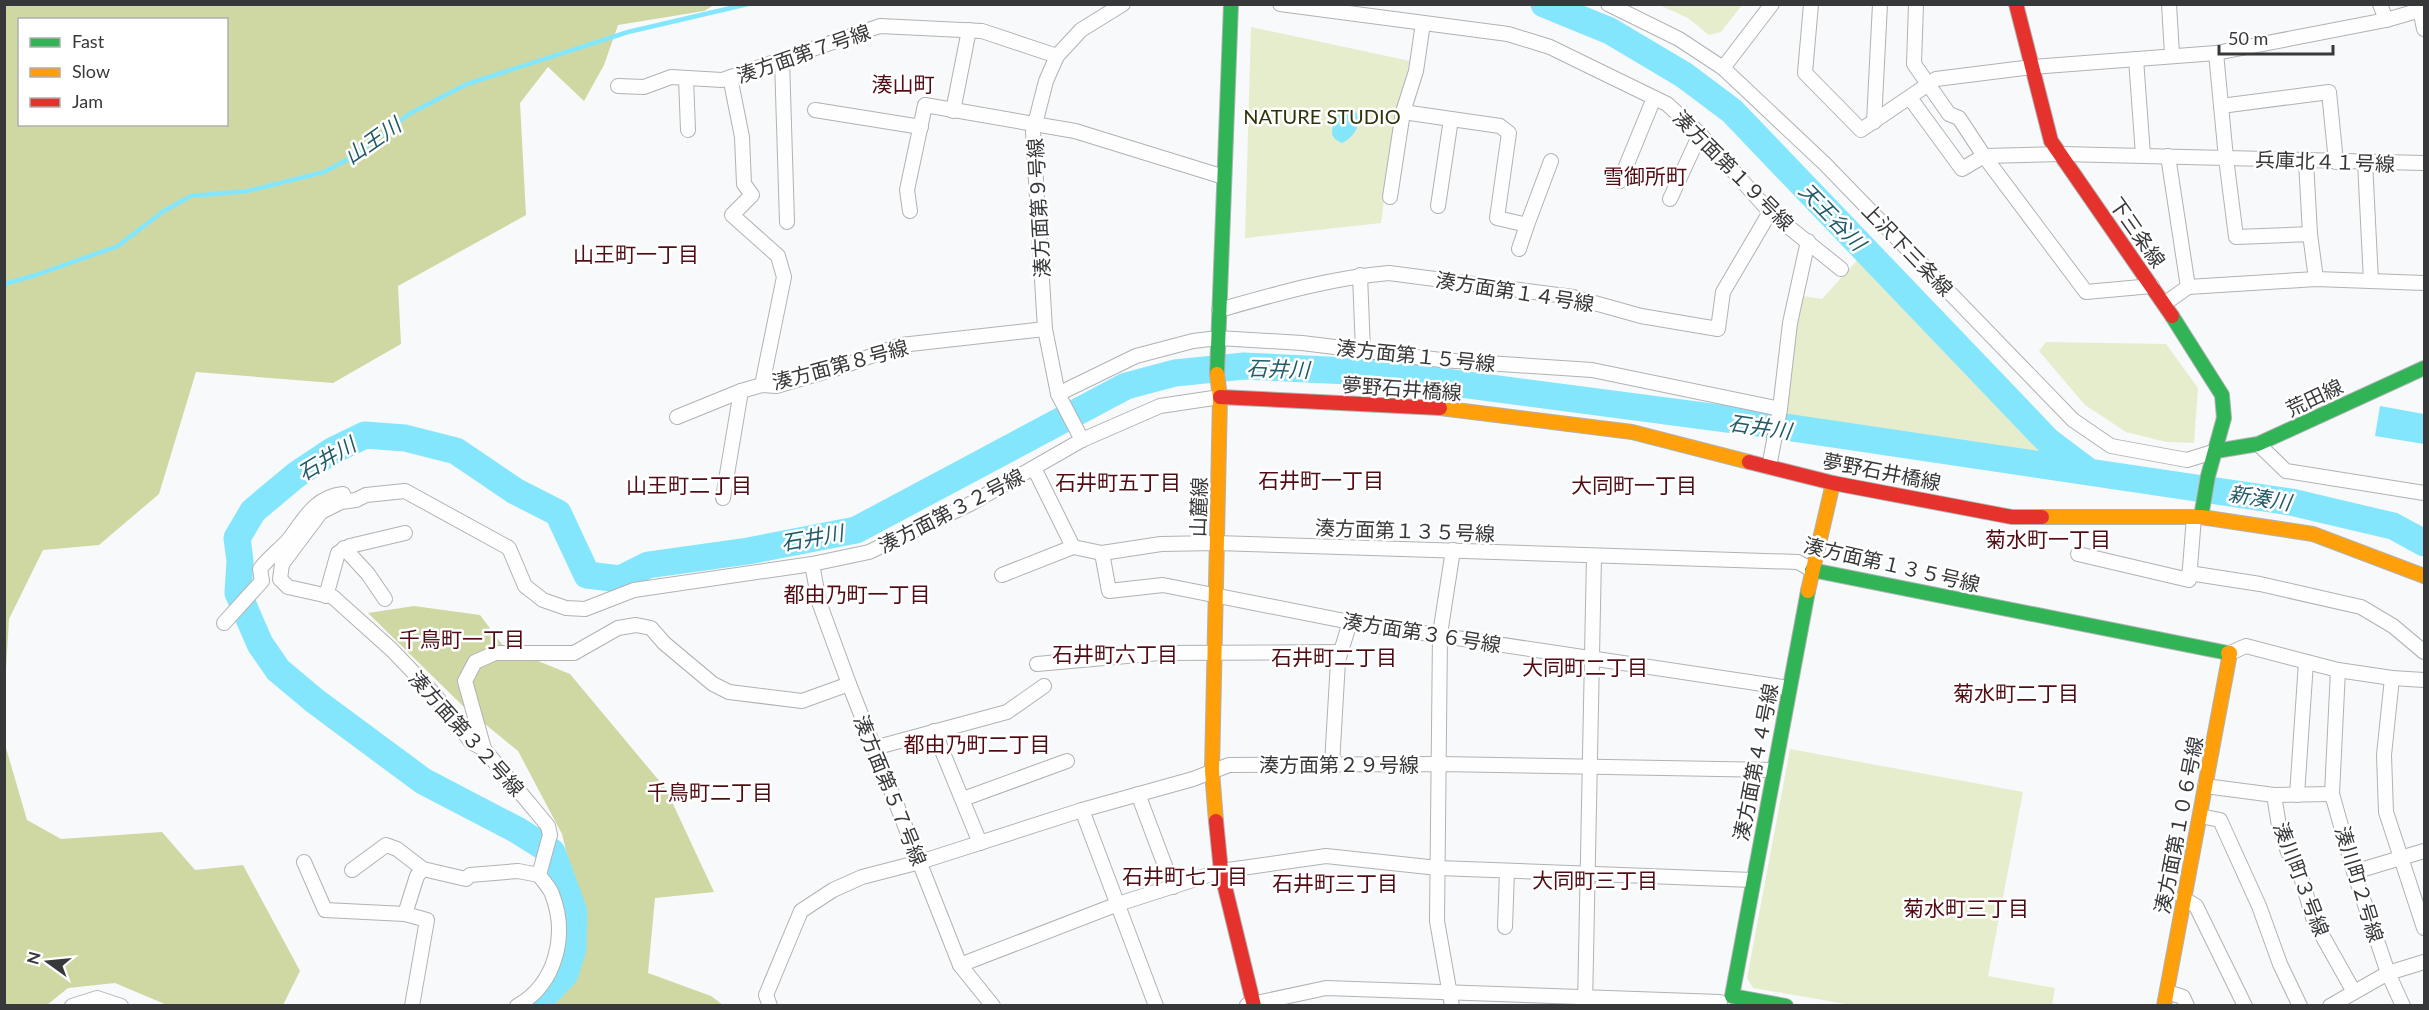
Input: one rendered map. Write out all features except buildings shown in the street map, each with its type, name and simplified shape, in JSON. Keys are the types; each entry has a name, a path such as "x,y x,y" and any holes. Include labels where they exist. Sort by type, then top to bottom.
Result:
{"street":[{"name":"湊方面第９号線","path":"1082,441 1058,394 1045,329 1033,132 1046,81 1057,56 1081,30 1123,4"},
{"name":"山麓線","path":"1231,4 1217,374 1220,397 1212,771 1221,871 1251,1005"},
{"name":"湊方面第１９号線","path":"1280,4 1508,34 1550,47 1667,104 1700,134 1770,212 1841,269"},
{"name":"上沢下三条線","path":"1608,4 1679,39 1723,68 1832,171 2073,420 2111,446 2187,460 2216,451"},
{"path":"1723,68 1772,4"},
{"path":"1810,4 1805,73 1861,130 1936,79 2032,67 2216,52 2386,20 2421,8 2424,29"},
{"path":"1874,122 1880,4"},
{"path":"1916,4 1914,64 1949,114 1959,118 1984,156 2086,292 2152,286"},
{"name":"下三条線","path":"2016,4 2051,141 2152,286 2222,395 2224,418 2203,503 2197,517"},
{"path":"2169,4 2172,54"},
{"path":"2380,4 2386,20"},
{"path":"1390,197 1403,112 1416,71 1423,23"},
{"name":"湊方面第７号線","path":"618,86 644,87 671,76 722,80 880,26 982,31 1057,56"},
{"path":"953,111 969,30"},
{"path":"2216,52 2226,158"},
{"path":"2136,59 2143,155"},
{"path":"782,60 787,222"},
{"path":"730,77 742,137 744,184 752,195 732,215 778,256 784,277 762,385"},
{"path":"686,78 688,130"},
{"path":"2221,106 2328,92 2337,162"},
{"path":"1620,181 1654,98"},
{"name":"兵庫北４１号線","path":"1910,98 1962,169 1984,156 2061,154 2424,163"},
{"path":"910,211 906,190 926,105 1075,131 1224,177"},
{"path":"815,110 921,127"},
{"path":"1403,112 1500,126 1509,133 1497,218 1527,225"},
{"path":"1438,206 1451,119"},
{"path":"1670,199 1700,134"},
{"path":"2168,156 2188,287"},
{"name":"兵庫北４１号線","path":"2226,158 2236,237 2310,234"},
{"path":"1519,249 1551,161"},
{"path":"2306,161 2310,234 2316,279"},
{"path":"2365,162 2371,281"},
{"name":"湊方面第１４号線","path":"1219,310 1311,284 1360,275 1389,273 1573,297 1641,316 1718,329 1723,292 1770,212"},
{"path":"1769,466 1780,409 1790,323 1808,241"},
{"path":"1360,275 1363,351"},
{"path":"2164,304 2188,287 2316,279 2424,283"},
{"name":"湊方面第８号線","path":"677,417 741,391 762,385 776,386 841,367 901,345 1045,329"},
{"name":"湊方面第１５号線","path":"1058,394 1136,356 1193,341 1218,344 1302,344 1441,360 1592,370 1780,409"},
{"name":"荒田線","path":"2216,451 2258,444 2424,368"},
{"path":"723,498 741,391"},
{"name":"湊方面第３２号線","path":"540,873 550,835 548,826 484,749 471,742 436,696 392,650 333,597 288,587 280,579 282,564 321,512 341,502 356,500 366,495 405,491 509,548 525,586 543,600 566,608 585,609 634,590 812,564 869,552 970,504 1082,441 1160,406 1220,397"},
{"name":"夢野石井橋線","path":"1220,397 1440,408 1632,432 1833,483 2012,517 2197,517 2313,534 2424,576"},
{"path":"2258,444 2286,471 2424,493"},
{"path":"1034,468 1073,547"},
{"name":"湊方面第４４号線","path":"1724,1001 1752,880 1812,570 1833,483"},
{"path":"227,620 262,581 260,569 288,540 309,511 321,501 335,495 355,493 366,495"},
{"path":"2078,554 2189,580 2197,517"},
{"path":"326,596 338,553 344,548 405,533"},
{"name":"湊方面第１３５号線","path":"1102,553 1161,544 1216,543 1798,562 1812,570 2230,652 2246,646 2338,670 2424,680"},
{"path":"1002,575 1073,547 1102,553"},
{"path":"344,548 368,574 385,599"},
{"path":"1450,999 1437,921 1440,634 1453,550"},
{"name":"湊方面第３６号線","path":"1102,553 1109,591 1163,585 1350,622 1789,688"},
{"path":"1585,1001 1594,556"},
{"name":"湊方面第５７号線","path":"812,564 819,602 849,684 960,965 993,1005"},
{"path":"2190,573 2260,584 2361,607 2393,626 2424,652"},
{"path":"1332,764 1338,661 1350,622"},
{"path":"484,749 465,681 475,662 495,653 574,653 618,628 636,625 651,628 664,643 713,684 729,692 802,701 849,684"},
{"path":"1037,664 1160,653 1340,652"},
{"name":"湊方面第１０６号線","path":"2166,999 2230,652"},
{"path":"2297,795 2306,662"},
{"name":"湊川町２号線","path":"2338,670 2332,794 2354,873 2388,973 2403,1005"},
{"path":"2392,678 2383,778 2386,812 2424,928"},
{"path":"874,747 1006,712 1044,686"},
{"path":"934,731 980,843"},
{"path":"963,799 1067,761"},
{"name":"湊方面第２９号線","path":"770,1005 766,995 801,911 834,890 862,877 920,862 1082,810 1193,779 1229,765 1439,764 1774,770"},
{"path":"2205,786 2274,795 2332,794"},
{"path":"1138,794 1173,887"},
{"name":"湊川町３号線","path":"2274,795 2279,826 2288,852 2296,860 2314,921 2354,992"},
{"path":"1082,810 1156,1005"},
{"path":"2200,816 2220,820 2259,906 2280,964 2300,1005"},
{"path":"352,870 386,845 397,849 423,869 466,879 470,875 518,871 540,873 552,893 559,925 558,950 551,969 537,991 517,1005"},
{"path":"2354,873 2424,851"},
{"path":"960,965 1118,904 1221,871 1326,856 1438,868 1752,880"},
{"path":"304,862 325,910 405,914 427,920 412,1005"},
{"path":"405,914 417,876 423,869"},
{"path":"1505,927 1507,871"},
{"path":"2183,898 2196,906 2245,1005"},
{"path":"2330,1005 2388,973 2424,962"},
{"path":"1251,1005 1326,988 1450,999 1724,1001 1786,1005"},
{"path":"2166,999 2183,997 2187,1005"},
{"path":"72,1005 97,998 121,1005"}],"green space":[{"path":"5,4 714,4 704,11 618,25 604,65 584,101 548,67 520,103 526,215 398,286 401,344 333,383 196,372 159,494 99,545 43,550 9,619 5,687"},
{"path":"1659,5 1742,5 1721,32 1709,35 1688,18"},
{"name":"NATURE STUDIO","path":"1251,27 1410,61 1395,117 1381,223 1245,238"},
{"path":"1861,256 2060,457 1786,422 1795,324 1803,296 1822,299"},
{"path":"2046,342 2166,344 2198,388 2194,443 2166,442 2126,432 2085,405 2039,351"},
{"path":"414,606 480,615 504,647 570,674 666,789 714,892 655,898 648,973 711,996 723,1005 536,1005 566,974 580,909 562,834 518,751 463,706 368,613"},
{"path":"4,741 27,820 61,839 162,832 195,870 243,865 300,971 283,1005 167,1005 115,983 68,988 47,1005 5,1005"},
{"path":"1790,749 2023,792 1988,976 2055,988 2052,1005 1852,1005 1753,988 1747,978"}],"water":[{"path":"1345,109 1353,109 1357,113 1358,123 1351,137 1342,143 1336,140 1332,131 1335,120"},
{"path":"2380,406 2424,414 2424,444 2375,436"}],"waterway":[{"name":"山王川","path":"4,284 118,246 162,212 191,196 248,191 324,172 354,156 409,114 467,84 628,32 748,4"},
{"name":"天王谷川","path":"1544,4 1610,31 1684,75 1732,111 2048,441 2088,471"},
{"name":"石井川","path":"535,1006 565,974 573,949 574,912 552,852 517,830 423,781 315,701 278,670 260,644 238,593 240,561 237,538 253,511 296,475 332,451 365,435 405,438 456,451 515,491 558,513 587,575 620,579 648,565 748,551 856,530 1126,386 1175,373 1244,366 1369,372 1765,424 2291,502 2393,526 2424,543"}],"traffic: fast":[{"path":"1217,374 1231,4"},
{"path":"2172,316 2222,395 2224,418 2208,476 2201,517"},
{"path":"2216,451 2258,444 2424,368"},
{"path":"1812,570 2228,653"},
{"path":"1786,1006 1732,996 1808,591"}],"traffic: slow":[{"path":"1216,821 1212,771 1220,397 1217,374"},
{"path":"1440,408 1632,432 1749,462"},
{"path":"1808,591 1833,483"},
{"path":"2042,517 2201,517 2313,534 2424,576"},
{"path":"2164,1006 2230,653 2228,653"}],"traffic: jam":[{"path":"2016,4 2051,141 2172,316"},
{"path":"1220,397 1440,408"},
{"path":"1749,462 1833,483 2012,517 2042,517"},
{"path":"1216,821 1221,871 1254,1006"}],"district":[{"name":"湊山町","path":"903,83"},
{"name":"雪御所町","path":"1645,175"},
{"name":"山王町一丁目","path":"636,253"},
{"name":"石井町一丁目","path":"1321,479"},
{"name":"石井町五丁目","path":"1118,481"},
{"name":"山王町二丁目","path":"689,484"},
{"name":"大同町一丁目","path":"1634,484"},
{"name":"菊水町一丁目","path":"2048,538"},
{"name":"都由乃町一丁目","path":"857,593"},
{"name":"千鳥町一丁目","path":"462,638"},
{"name":"石井町六丁目","path":"1115,653"},
{"name":"石井町二丁目","path":"1334,656"},
{"name":"大同町二丁目","path":"1585,666"},
{"name":"菊水町二丁目","path":"2016,692"},
{"name":"都由乃町二丁目","path":"977,743"},
{"name":"千鳥町二丁目","path":"710,791"},
{"name":"石井町七丁目","path":"1185,875"},
{"name":"大同町三丁目","path":"1595,879"},
{"name":"石井町三丁目","path":"1335,882"},
{"name":"菊水町三丁目","path":"1966,907"}],"water label":[{"name":"新湊川","path":"2260,497"}]}
